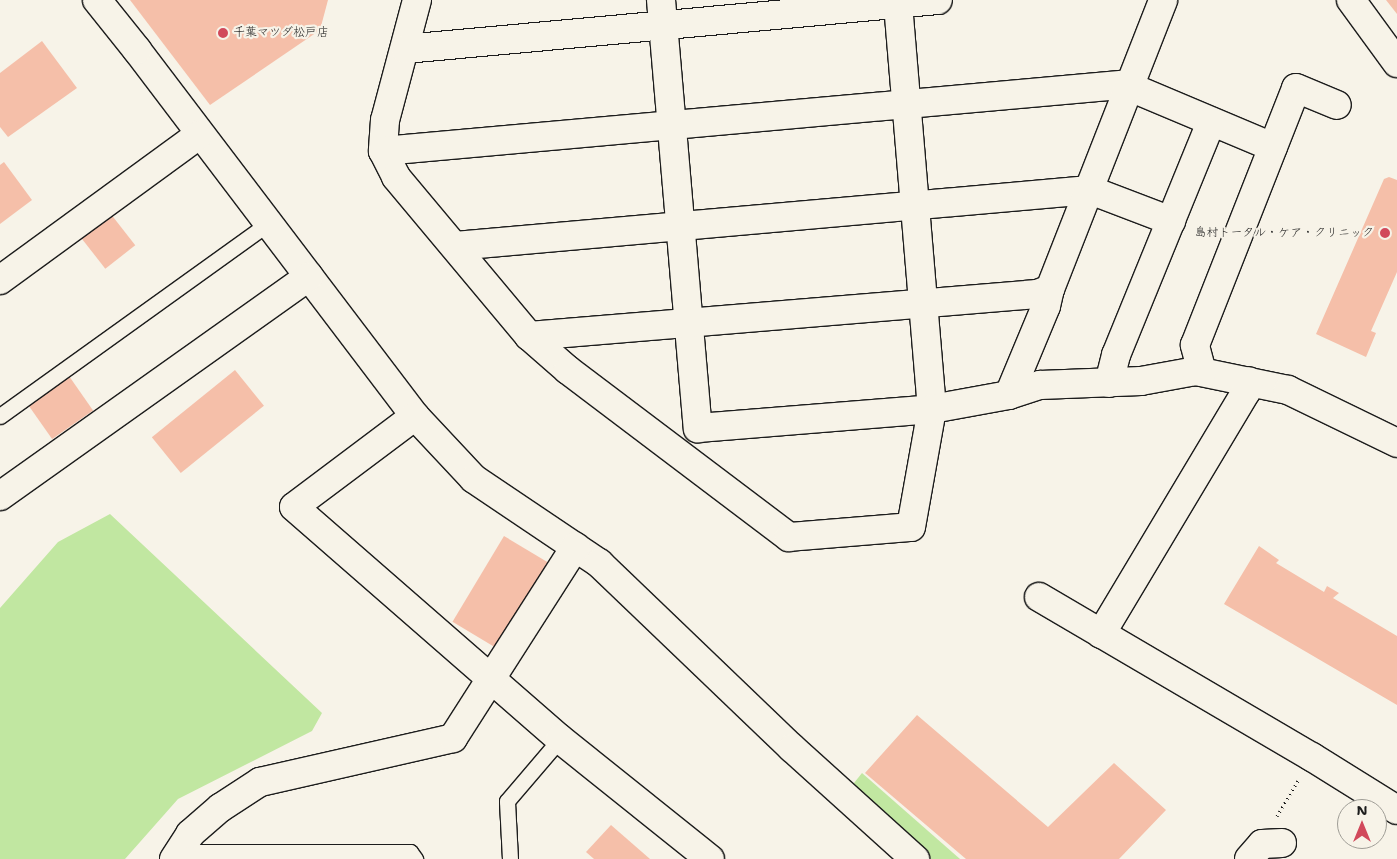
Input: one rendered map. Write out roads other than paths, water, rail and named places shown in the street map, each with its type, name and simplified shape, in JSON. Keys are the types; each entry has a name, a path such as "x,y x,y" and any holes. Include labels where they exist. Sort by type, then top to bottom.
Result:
{"street":[{"path":"98,0 415,416 474,479 599,563 792,748 915,859"},
{"path":"417,0 385,120 383,151 396,177 529,336 568,370 788,537 911,527 932,409 917,204 898,2"},
{"path":"405,49 662,12 938,0"},
{"path":"1009,395 1046,306 1050,289 1163,0"},
{"path":"1351,0 1397,63"},
{"path":"662,12 674,126 698,428 686,460"},
{"path":"383,151 1130,85 1211,122 1273,147"},
{"path":"1202,372 1195,345 1296,88 1337,105"},
{"path":"1109,383 1116,355 1211,122"},
{"path":"0,280 200,135"},
{"path":"455,246 1090,190 1171,221"},
{"path":"0,496 309,276"},
{"path":"529,336 1037,294 1050,289"},
{"path":"698,428 932,409 1009,395 1040,385 1109,383 1202,372 1288,390 1397,442"},
{"path":"1101,634 1246,392 1249,381"},
{"path":"415,416 294,507 560,738 710,859"},
{"path":"178,856 190,834 220,808 260,782 453,738 492,680 575,547"},
{"path":"1039,598 1312,757 1397,810"},
{"path":"1249,859 1262,844 1282,844"}],"lane":[{"path":"0,416 269,223"},
{"path":"510,859 507,801 560,738"},
{"path":"178,856 410,852 415,859"}],"place":[{"name":"千葉マツダ松戸店","path":"223,33"},
{"name":"島村トータル・ケア・クリニック","path":"1385,233"}]}
